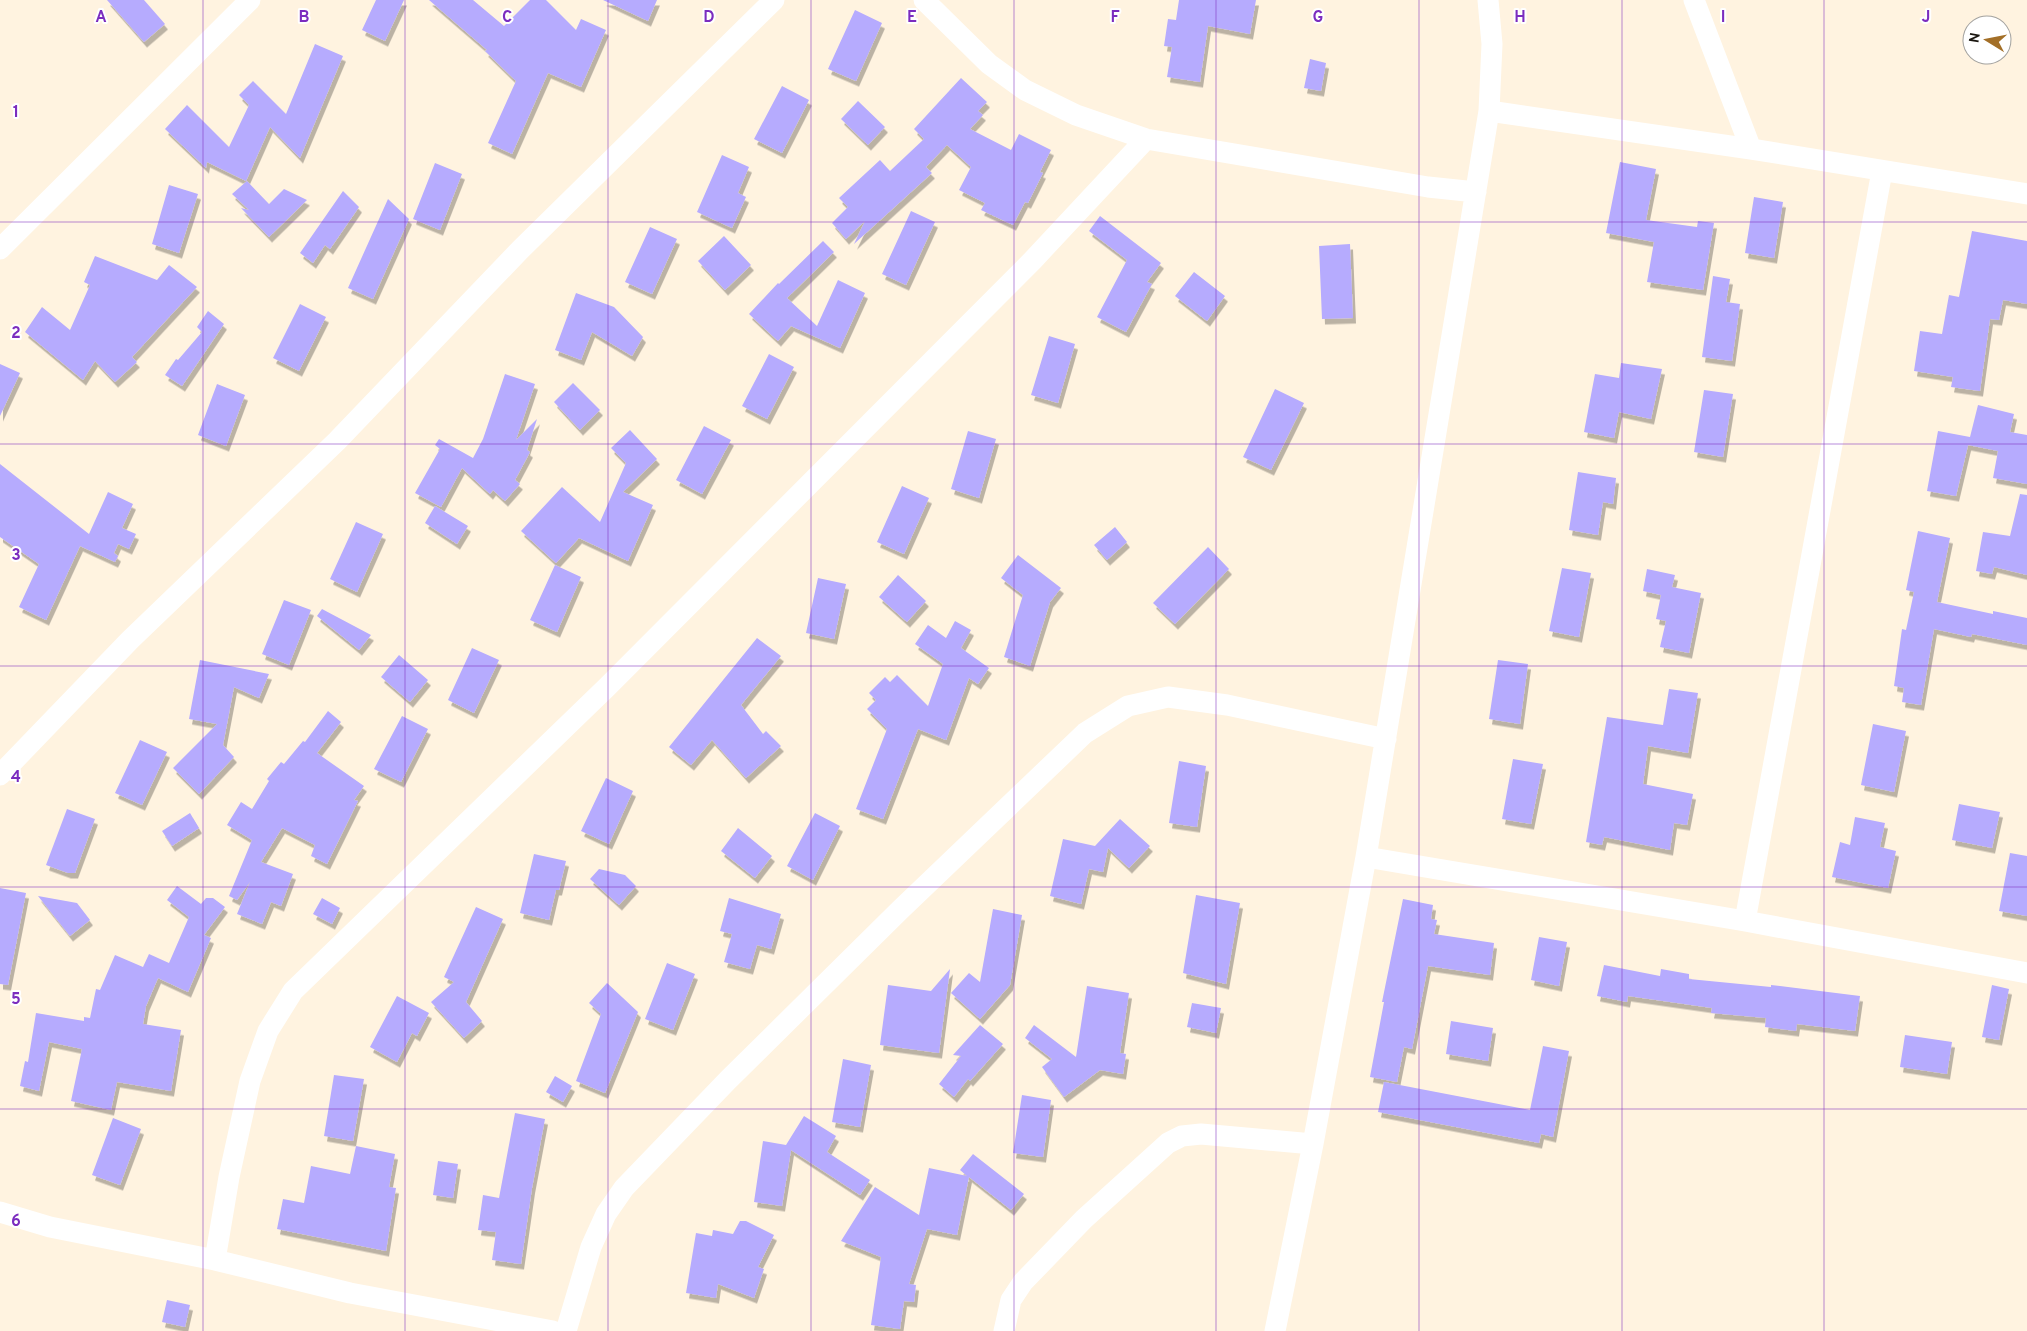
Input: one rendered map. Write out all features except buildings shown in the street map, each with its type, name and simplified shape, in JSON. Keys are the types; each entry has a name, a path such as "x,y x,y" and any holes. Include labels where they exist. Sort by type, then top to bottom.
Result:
{"street":[{"path":"0,249 250,0"},
{"path":"0,775 130,640 337,442 520,250 774,0"},
{"path":"924,0 989,64 1024,90 1076,115 1146,139 1428,187 1476,192"},
{"path":"1276,1331 1366,857 1489,111 1492,44 1488,0"},
{"path":"1694,0 1751,149"},
{"path":"1489,111 1751,149 2027,194"},
{"path":"215,1260 229,1177 250,1081 268,1031 294,991 607,687 1033,260 1146,139"},
{"path":"1745,921 1882,171"},
{"path":"566,1331 591,1247 606,1214 624,1188 728,1080 900,910 1085,733 1128,706 1168,697 1227,705 1386,739"},
{"path":"1366,857 1745,921 2027,973"},
{"path":"1004,1331 1011,1300 1023,1282 1084,1220 1168,1143 1182,1136 1201,1134 1313,1144"},
{"path":"0,1212 50,1227 215,1260 350,1293 553,1331"}]}
